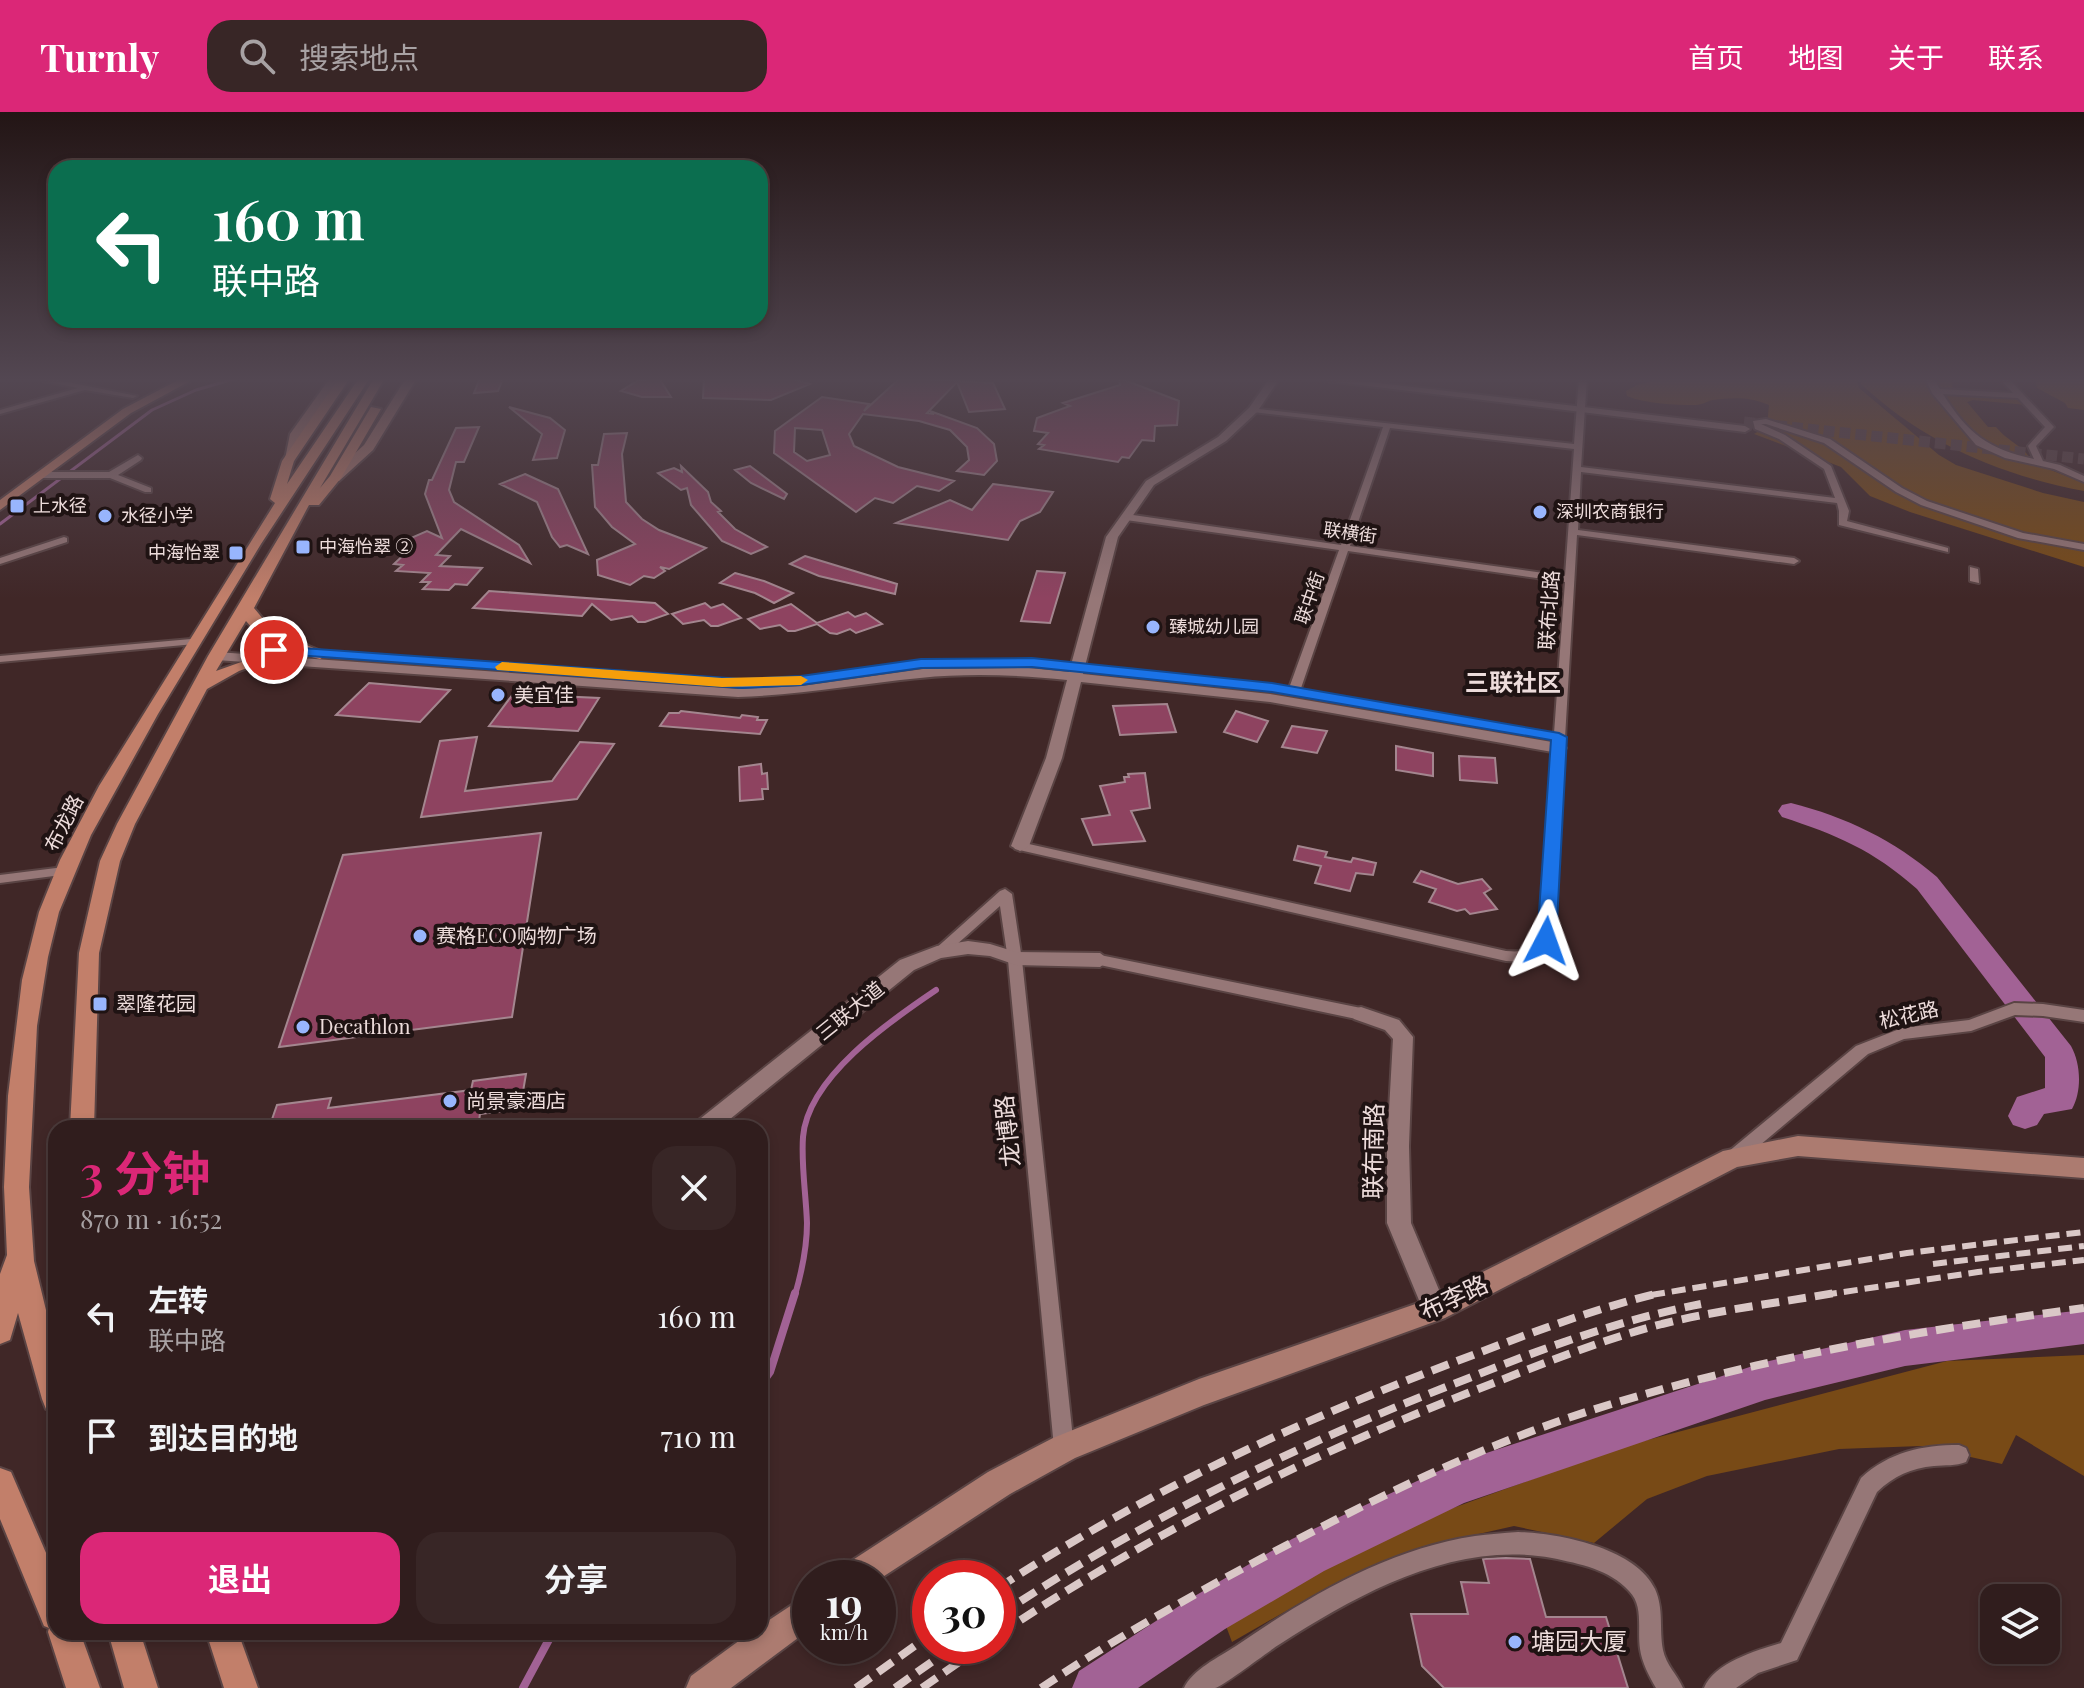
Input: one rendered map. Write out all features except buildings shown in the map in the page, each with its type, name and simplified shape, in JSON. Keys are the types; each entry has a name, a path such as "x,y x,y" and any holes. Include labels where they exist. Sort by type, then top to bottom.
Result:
{"main road":[{"path":"0,495 58,452"},
{"path":"0,506 74,452"},
{"path":"273,514 291,452"},
{"path":"288,461 294,452"},
{"name":"布龙路","path":"48,1372 32,1318 18,1243 17,1139 27,1014 42,935 64,871 90,817 191,642 315,452"},
{"path":"82,1120 89,953 104,879 126,824 219,651 247,608 293,521 339,452"},
{"path":"335,478 349,452"},
{"path":"293,521 364,452"},
{"path":"247,608 255,622 270,635 320,654"},
{"path":"199,688 233,668 264,659"},
{"path":"81,1103 88,1120"},
{"name":"布李路","path":"881,1560 999,1483 1064,1448 1199,1393 1435,1309 1732,1158 1798,1146 2084,1168"},
{"path":"0,1331 12,1288 18,1243"},
{"path":"0,1483 48,1595"},
{"path":"703,1688 792,1622"},
{"path":"67,1640 83,1688"},
{"path":"126,1640 141,1688"},
{"path":"225,1640 241,1688"}],"street":[{"path":"1020,846 1046,783 1112,537 1155,478 1202,452"},
{"name":"联中街","path":"1294,691 1378,452"},
{"name":"联布北路","path":"1020,846 1506,956 1533,955 1546,941 1578,452"},
{"path":"1804,452 1828,468 1844,511 1840,521 1847,526 1945,550"},
{"path":"1842,452 1924,503 2021,536 2084,547"},
{"path":"1998,452 2039,461 2084,479"},
{"path":"2035,452 2039,461"},
{"path":"111,475 138,458"},
{"path":"1577,469 1840,501"},
{"path":"42,475 111,475 148,490"},
{"name":"联横街","path":"1126,517 1569,580"},
{"path":"1573,532 1794,561"},
{"path":"0,561 64,540"},
{"path":"1973,569 1975,581"},
{"path":"0,659 191,642"},
{"path":"219,651 320,654 742,683 801,680 894,666 1018,662 1559,742"},
{"path":"219,651 264,659 738,693 802,690 896,675 950,671 1076,671 1294,691 1559,742"},
{"path":"0,879 64,871"},
{"name":"龙博路","path":"941,950 1005,894 1015,960 1064,1448"},
{"name":"三联大道","path":"714,1120 907,965 941,950 980,948 1015,960"},
{"path":"1015,960 1066,957 1100,960 1361,1014"},
{"name":"松花路","path":"1732,1158 1862,1050 1902,1034 1971,1025 2014,1009 2084,1016"},
{"name":"联布南路","path":"1361,1014 1392,1025 1403,1037 1398,1146 1399,1223 1435,1309"},
{"path":"1716,1688 1752,1663 1789,1652 1869,1485 1881,1471 1901,1460 1959,1455"},
{"path":"1196,1688 1305,1614 1382,1573 1468,1549 1519,1543 1586,1553 1608,1562 1630,1577 1645,1592 1650,1609 1654,1659 1658,1672 1671,1688"}],"shaded area":[{"path":"1800,452 1935,452 1956,465 2043,493 2084,502 2084,567 1910,512 1870,496 1841,467"},
{"path":"1960,452 2024,452 2033,463 2084,483 2084,491 2023,476"},
{"path":"2084,1355 2084,1476 2016,1435 2002,1464 1921,1446 1839,1449 1707,1476 1647,1499 1594,1543 1514,1526 1421,1547 1328,1587 1232,1642 1223,1618 1442,1512 1621,1447 1947,1361"}],"waterway":[{"path":"0,524 97,452"},
{"path":"1791,811 1851,831 1903,862 1927,883 2060,1054 2063,1066 2060,1100 2039,1101 2029,1106 2025,1116"},
{"path":"795,1295 806,1241 803,1137 808,1115 819,1093 854,1053 936,990"},
{"path":"768,1375 795,1293"},
{"path":"1096,1688 1209,1613 1308,1555 1456,1484 1765,1381 1905,1348 2084,1327"},
{"path":"523,1688 549,1640"}],"tunnel":[{"path":"2016,452 2084,459"}],"railway":[{"path":"1652,1295 1907,1253 2084,1232"},
{"path":"1933,1264 2084,1246"},
{"path":"1824,1295 2084,1260"},
{"path":"1652,1295 1659,1293"},
{"path":"1824,1295 1835,1293"},
{"path":"1016,1577 1163,1492 1334,1410 1503,1343 1652,1295"},
{"path":"1016,1623 1169,1531 1288,1471 1410,1416 1566,1355 1638,1331 1704,1315 1824,1295"},
{"path":"1016,1605 1166,1515 1343,1430 1551,1347 1640,1318 1701,1304"},
{"path":"1041,1688 1162,1613 1323,1526 1434,1472 1547,1425 1647,1394 1770,1362 1895,1337 2084,1308"},
{"path":"856,1688 912,1648"},
{"path":"895,1688 929,1664"},
{"path":"922,1688 956,1664"}],"slow traffic":[{"path":"502,667 722,683 801,680"}],"place":[{"name":"上水径","path":"17,506"},
{"name":"深圳农商银行","path":"1540,512"},
{"name":"水径小学","path":"105,516"},
{"name":"中海怡翠 ②","path":"303,547"},
{"name":"中海怡翠","path":"236,553"},
{"name":"臻城幼儿园","path":"1153,627"},
{"name":"美宜佳","path":"498,695"},
{"name":"赛格ECO购物广场","path":"420,936"},
{"name":"翠隆花园","path":"100,1004"},
{"name":"Decathlon","path":"303,1027"},
{"name":"尚景豪酒店","path":"450,1101"},
{"name":"塘园大厦","path":"1515,1642"}],"district":[{"name":"三联社区","path":"1513,683"}],"route":[{"path":"274,650 722,683 801,680 921,663 1032,662 1169,675 1324,695 1559,737 1546,941"}]}
